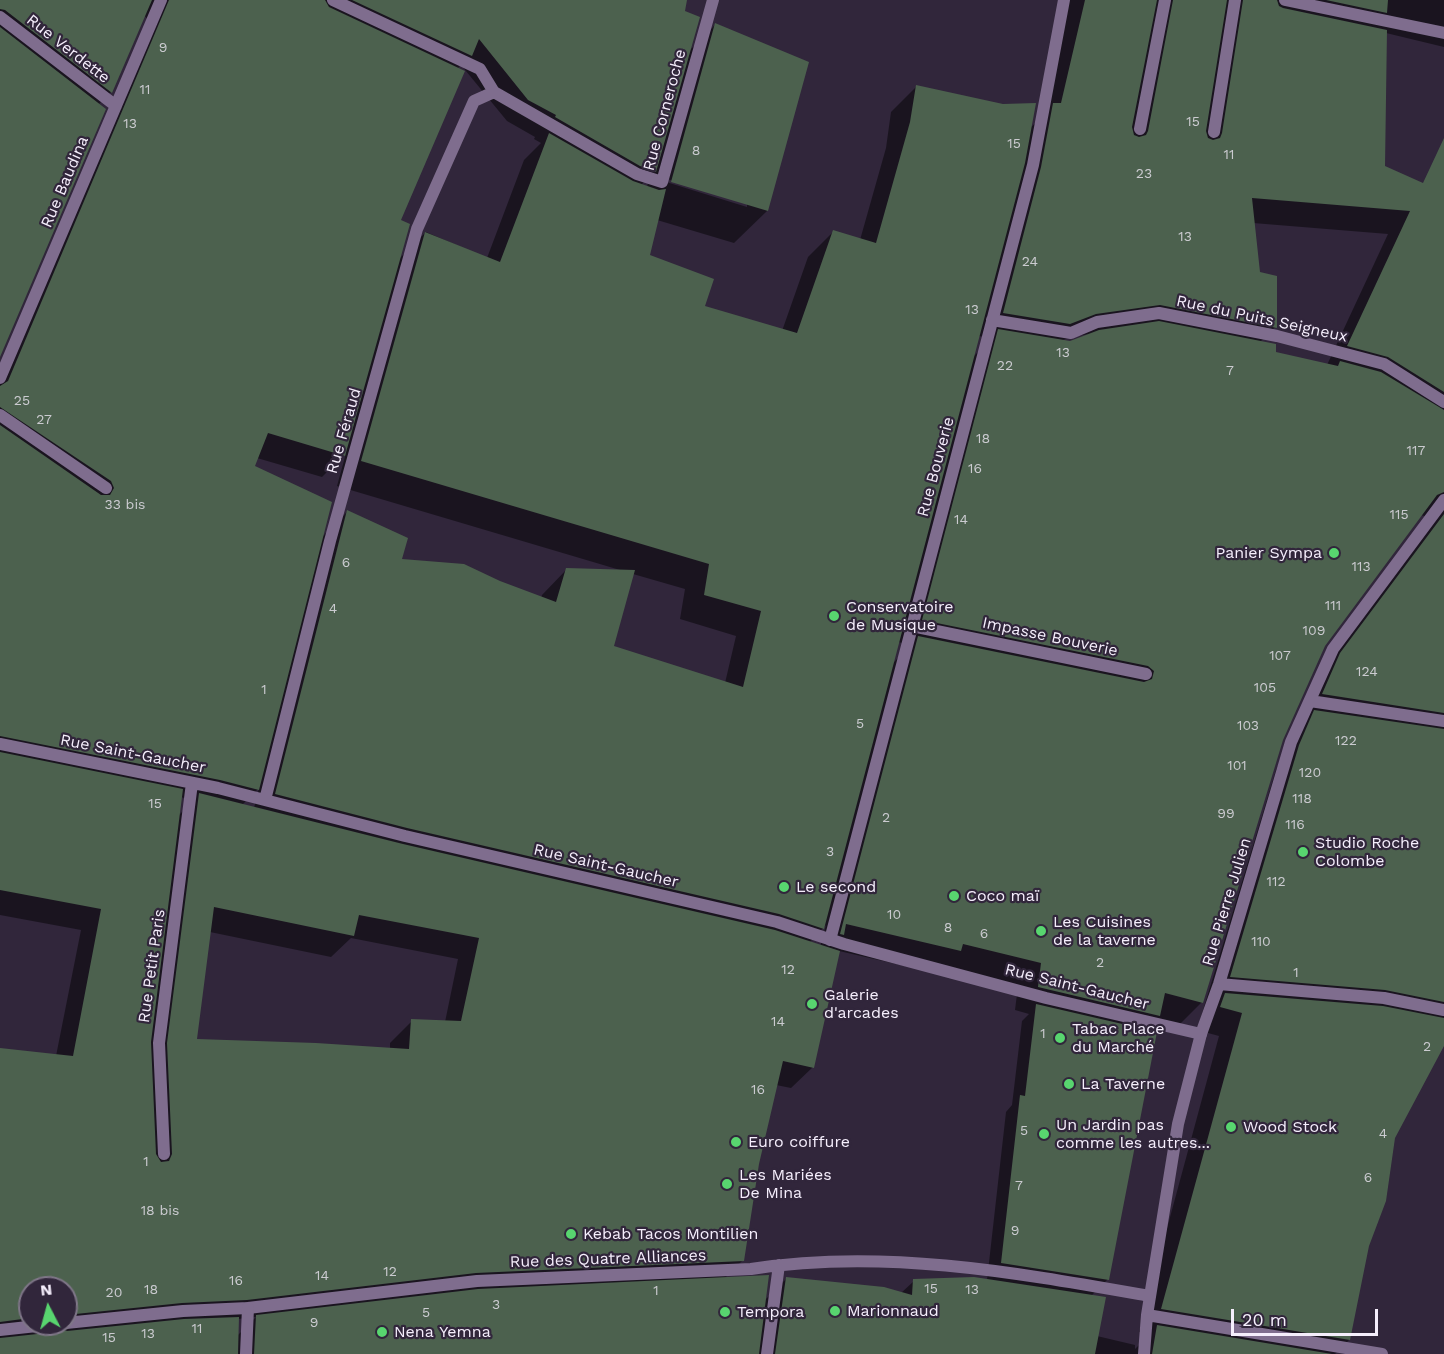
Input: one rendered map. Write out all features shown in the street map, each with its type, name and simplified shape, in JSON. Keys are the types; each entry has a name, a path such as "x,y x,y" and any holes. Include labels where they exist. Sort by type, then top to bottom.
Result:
{"street":[{"name":"Rue Baudina","path":"0,378 161,0"},
{"path":"333,0 480,69 494,92"},
{"name":"Rue Corneroche","path":"494,92 638,174 662,182 713,0"},
{"name":"Rue Bouverie","path":"830,940 1033,165 1064,0"},
{"path":"1140,129 1165,0"},
{"path":"1214,132 1235,0"},
{"path":"1285,0 1444,33"},
{"name":"Rue Verdette","path":"0,17 116,106"},
{"name":"Rue Féraud","path":"265,800 330,540 417,229 474,101 494,92"},
{"name":"Rue du Puits Seigneux","path":"992,320 1071,333 1097,322 1160,314 1277,336 1384,364 1444,402"},
{"path":"0,415 106,488"},
{"name":"Rue Pierre Julien","path":"1144,1354 1147,1315 1178,1124 1201,1034 1219,984 1291,742 1333,649 1444,500"},
{"name":"Impasse Bouverie","path":"912,626 1146,674"},
{"path":"1310,701 1444,721"},
{"name":"Rue Saint-Gaucher","path":"0,744 192,783 405,836 777,922 830,940 1046,998 1201,1034"},
{"name":"Rue Petit Paris","path":"164,1154 159,1043 192,783"},
{"path":"1219,984 1384,998 1444,1010"},
{"name":"Rue des Quatre Alliances","path":"78,1322 183,1311 248,1308 477,1281 751,1269 779,1265 860,1261 987,1268 1150,1296"},
{"path":"767,1354 779,1265"},
{"path":"246,1354 248,1308"},
{"path":"1147,1315 1380,1353"},
{"path":"0,1330 18,1328"}],"building":[{"path":"0,0 152,0 112,93 5,10 0,9"},
{"path":"169,0 325,0 329,7 465,71 401,220 410,224 345,456 268,433 255,466 332,502 259,790 220,780 0,736 0,425 101,495 110,495 114,488 111,481 0,407 0,386 8,381"},
{"path":"352,0 687,0 685,11 700,17 656,172 640,166 528,100 479,39 472,56"},
{"path":"1085,0 1157,0 1132,127 1134,135 1139,137 1146,135 1148,131 1173,0 1227,0 1206,131 1208,138 1213,140 1220,138 1222,133 1243,0 1277,0 1279,6 1283,8 1387,30 1385,166 1423,183 1444,138 1444,392 1388,357 1347,346 1410,211 1252,198 1260,272 1277,276 1277,328 1160,305 1096,314 1070,324 1003,313 1041,167 1053,103 1061,103"},
{"path":"1326,0 1388,0 1387,13"},
{"path":"715,23 809,62 768,211 671,182"},
{"path":"0,27 106,109 0,357"},
{"path":"916,85 1003,104 1036,103 1025,163 824,929 779,914 407,828 275,794 347,510 408,538 402,559 464,564 500,581 556,602 566,568 635,570 614,646 743,687 761,611 704,595 709,564 361,461 425,232 500,262 549,133 633,181 659,190 666,189 650,255 714,279 705,306 797,333 833,230 876,243 910,122"},
{"path":"1159,321 1276,344 1276,352 1338,366 1340,361 1381,372 1444,410 1444,492 1437,495 1325,646 1283,740 1203,1003 1165,993 1160,1016 1038,987 1041,963 963,944 961,951 846,924 844,935 840,934 918,636 1144,682 1152,679 1154,671 1148,666 922,620 998,329 1070,341 1099,330"},
{"path":"1444,514 1444,713 1322,694 1340,653"},
{"path":"1314,710 1444,729 1444,1002 1385,990 1230,977 1299,745"},
{"path":"0,752 183,789 151,1042 156,1154 161,1162 169,1161 172,1154 167,1043 199,793 403,844 775,930 840,951 814,1068 783,1061 759,1164 744,1261 476,1273 247,1300 182,1303 78,1314 78,1276 18,1276 18,1320 0,1322 0,1048 73,1056 101,909 0,890","holes":["214,907 354,936 359,915 479,938 461,1021 411,1019 409,1049 197,1039"]},
{"path":"1225,993 1383,1006 1444,1018 1444,1046 1395,1138 1386,1201 1369,1246 1350,1340 1161,1309 1242,1013 1220,1007"},
{"path":"1036,1004 1157,1032 1109,1280 1001,1263 1020,1095 1025,1096"},
{"path":"769,1275 759,1354 254,1354 256,1315 478,1289"},
{"path":"786,1277 884,1287 912,1295 913,1279 974,1277 1106,1297 1095,1354 775,1354"},
{"path":"239,1317 238,1354 0,1354 0,1338 78,1336 78,1330 184,1319"},
{"path":"1157,1325 1332,1354 1152,1354"}],"place":[{"name":"Panier Sympa","path":"1334,553"},
{"name":"Conservatoire de Musique","path":"834,616"},
{"name":"Studio Roche Colombe","path":"1303,852"},
{"name":"Le second","path":"784,887"},
{"name":"Coco maï","path":"954,896"},
{"name":"Les Cuisines de la taverne","path":"1041,931"},
{"name":"Galerie d'arcades","path":"812,1004"},
{"name":"Tabac Place du Marché","path":"1060,1038"},
{"name":"La Taverne","path":"1069,1084"},
{"name":"Wood Stock","path":"1231,1127"},
{"name":"Un Jardin pas comme les autres...","path":"1044,1134"},
{"name":"Euro coiffure","path":"736,1142"},
{"name":"Les Mariées De Mina","path":"727,1184"},
{"name":"Kebab Tacos Montilien","path":"571,1234"},
{"name":"Marionnaud","path":"835,1311"},
{"name":"Tempora","path":"725,1312"},
{"name":"Nena Yemna","path":"382,1332"}]}
